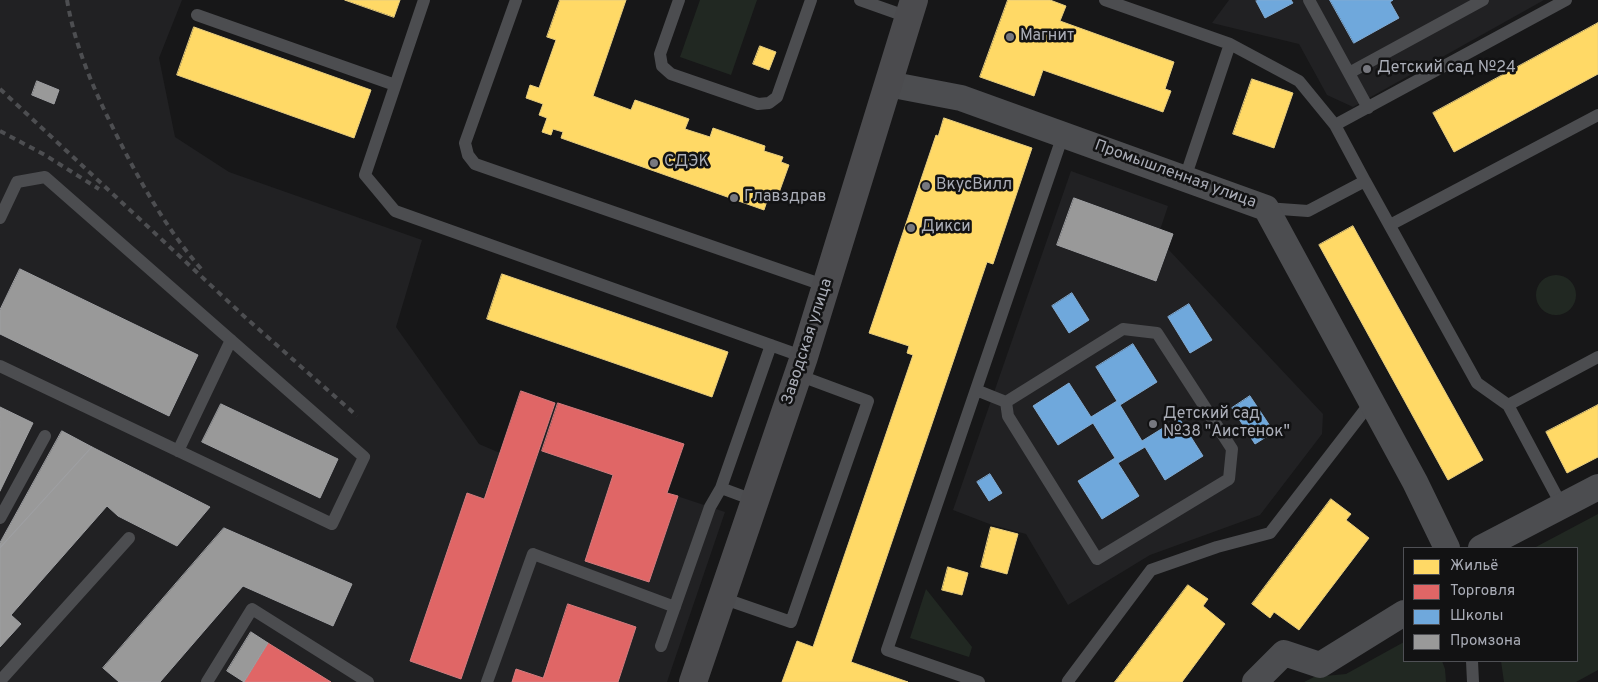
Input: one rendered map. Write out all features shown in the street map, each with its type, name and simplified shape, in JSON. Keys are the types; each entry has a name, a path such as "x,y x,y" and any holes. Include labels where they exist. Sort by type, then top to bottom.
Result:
{"street":[{"name":"Заводская улица","path":"693,682 801,366 911,8"},
{"name":"Промышленная улица","path":"888,84 961,98 1266,208 1415,482 1447,547"},
{"path":"1483,547 1598,487"},
{"path":"1255,682 1284,652 1320,665 1403,614"}],"lane":[{"path":"424,0 364,175 394,211 771,345 801,366 868,401 792,622 722,598"},
{"path":"516,0 465,143 468,155 475,164 826,286"},
{"path":"676,1 660,54 662,66 671,74 758,104 769,104 777,97 811,0"},
{"path":"860,0 911,8"},
{"path":"1105,0 1230,44 1299,81 1335,125 1477,383 1508,405 1562,506"},
{"path":"1309,0 1368,108"},
{"path":"1349,73 1482,0"},
{"path":"1335,125 1566,0"},
{"path":"197,15 395,85"},
{"path":"1185,178 1230,44"},
{"path":"1390,225 1598,115"},
{"path":"979,682 887,650 1063,134"},
{"path":"0,218 17,182 45,177 364,457 332,524 0,366"},
{"path":"1266,208 1308,211 1365,181"},
{"path":"1122,329 1157,333 1232,449 1228,479 1097,559 1008,416 1006,402 1122,329"},
{"path":"178,450 231,340"},
{"path":"661,646 710,507 721,488 771,345"},
{"path":"1508,405 1598,357"},
{"path":"976,390 1006,402"},
{"path":"1067,682 1151,570 1217,547 1270,532 1371,402"},
{"path":"0,518 45,436"},
{"path":"721,488 756,501"},
{"path":"0,681 129,538"},
{"path":"486,682 533,554 675,607"},
{"path":"206,682 252,610 368,682"},
{"path":"1472,662 1473,682"}],"shaded area":[{"path":"0,0 182,0 159,58 175,137 229,172 422,240 396,327 479,444 500,453 521,391 684,444 668,493 725,512 667,682 0,682"},
{"path":"700,0 757,0 731,75 680,57"},
{"name":"Детский сад №24","path":"1229,0 1544,0 1353,107 1327,95 1299,44 1212,23"},
{"name":"Детский сад №38 \"Аистенок\"","path":"1071,171 1168,206 1160,230 1173,234 1168,249 1323,414 1322,434 1260,515 1150,555 1068,605 1026,534 992,525 953,510"},
{"path":"1560,275 1567,278 1573,284 1576,295 1575,303 1567,312 1560,315 1552,315 1545,312 1537,303 1536,291 1539,284 1548,276"},
{"path":"1598,514 1598,670 1576,682 1504,682 1501,662 1578,662 1578,547 1536,547"},
{"path":"926,589 972,647 969,657 910,638"},
{"path":"1403,643 1403,662 1442,662 1446,682 1304,682 1314,677 1346,674"}],"building: Жильё":[{"path":"345,0 400,0 394,17"},
{"path":"560,0 626,0 593,96 631,110 635,100 689,119 685,129 710,137 713,128 765,146 764,151 783,157 781,162 789,165 776,201 768,198 764,210 561,138 563,132 553,129 551,135 542,132 547,118 539,115 543,104 526,98 530,85 539,88 556,40 547,37"},
{"path":"1008,0 1050,0 1066,6 1060,21 1174,62 1165,89 1171,91 1163,112 1043,70 1034,96 980,77"},
{"path":"1598,23 1598,74 1454,152 1433,113"},
{"path":"194,27 371,90 354,138 177,75"},
{"path":"760,46 776,52 769,70 753,64"},
{"path":"1252,79 1293,93 1274,148 1233,134"},
{"path":"944,118 1032,148 993,264 987,262 851,662 908,682 782,682 797,641 813,647 913,355 907,353 909,346 869,333 936,135 938,136"},
{"path":"1353,226 1483,460 1448,480 1319,245"},
{"path":"502,274 728,352 712,397 487,319"},
{"path":"1598,405 1598,457 1567,473 1546,432"},
{"path":"1331,499 1351,514 1346,520 1369,538 1299,630 1274,612 1270,618 1252,604"},
{"path":"991,527 1018,534 1007,574 981,567"},
{"path":"948,567 968,573 962,595 942,590"},
{"path":"1188,585 1208,599 1203,606 1225,624 1182,682 1115,682"}],"building: Торговля":[{"path":"521,391 555,403 461,679 410,661 467,493 484,499"},
{"path":"558,403 684,444 667,493 678,496 649,582 585,561 613,475 542,451"},
{"path":"568,604 636,627 618,682 512,682 516,669 543,678"},
{"path":"268,643 331,682 244,682"}],"building: Школы":[{"path":"1257,0 1291,0 1293,3 1265,18"},
{"path":"1330,0 1393,0 1390,2 1399,18 1354,43"},
{"path":"1072,293 1089,320 1069,333 1052,306"},
{"path":"1189,304 1212,340 1190,353 1168,317"},
{"path":"1133,344 1157,382 1120,405 1142,441 1179,418 1203,456 1165,480 1145,447 1118,463 1139,496 1102,519 1078,481 1115,458 1093,423 1058,445 1033,406 1069,383 1091,417 1117,401 1096,367"},
{"path":"1250,396 1274,432 1255,444 1232,408"},
{"path":"990,474 1002,493 989,501 977,482"}],"building: Промзона":[{"path":"37,81 59,90 54,104 32,95"},
{"path":"1074,198 1173,234 1156,281 1057,245"},
{"path":"20,269 198,355 169,416 0,334 0,310"},
{"path":"221,404 338,459 320,498 202,442"},
{"path":"0,407 33,423 0,491"},
{"path":"62,431 92,447 0,548 0,543"},
{"path":"92,447 210,507 177,546 118,516 107,506 11,615 21,624 0,647 0,548"},
{"path":"224,528 352,584 333,626 243,586 160,682 119,682 103,668"},
{"path":"251,632 268,643 244,682 227,671"}],"railway":[{"path":"67,0 75,35 86,68 115,132 154,204 176,237 202,270"},
{"path":"0,89 246,318 357,416"},
{"path":"0,131 45,155 99,189"}],"place":[{"name":"Магнит","path":"1010,37"},
{"name":"Детский сад №24","path":"1367,69"},
{"name":"СДЭК","path":"654,163"},
{"name":"ВкусВилл","path":"926,186"},
{"name":"Главздрав","path":"734,198"},
{"name":"Дикси","path":"911,228"},
{"name":"Детский сад №38 \"Аистенок\"","path":"1153,424"}]}
